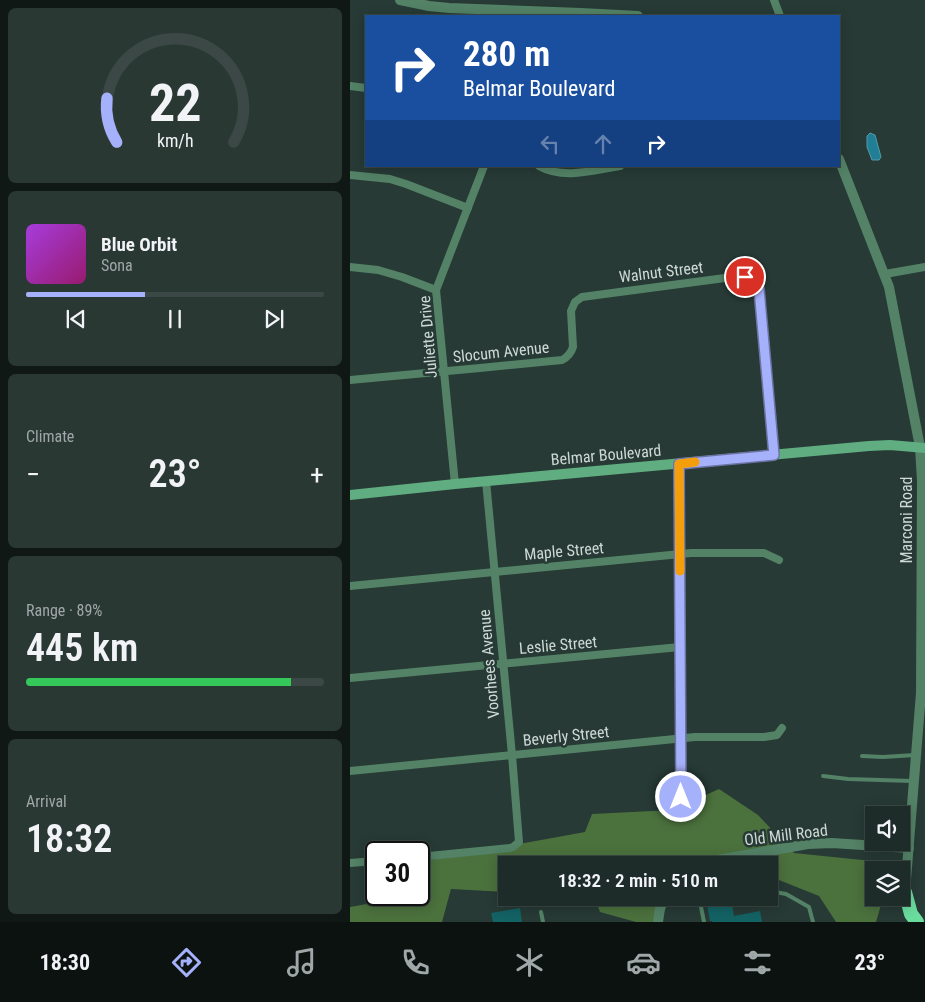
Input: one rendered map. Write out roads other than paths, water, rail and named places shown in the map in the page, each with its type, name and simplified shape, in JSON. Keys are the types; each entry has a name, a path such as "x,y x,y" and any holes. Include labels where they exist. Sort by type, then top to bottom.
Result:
{"highway":[{"path":"902,922 904,906"},
{"path":"909,906 916,922"}],"main road":[{"name":"Belmar Boulevard","path":"350,495 890,445 922,447"}],"street":[{"path":"400,0 449,8 516,13 597,15"},
{"path":"774,0 780,15"},
{"path":"350,86 365,88"},
{"name":"Marconi Road","path":"840,162 885,274 893,304 922,447 921,694 910,835"},
{"name":"Juliette Drive","path":"455,484 436,290 484,167"},
{"path":"542,167 564,174 613,167"},
{"path":"350,175 390,179 468,208"},
{"path":"350,267 378,270 436,290"},
{"path":"885,274 925,267"},
{"name":"Walnut Street","path":"566,358 573,347 571,311 575,302 582,297 740,276 750,278 759,289 774,455"},
{"name":"Slocum Avenue","path":"350,380 544,362 566,358"},
{"path":"679,464 681,797"},
{"name":"Voorhees Avenue","path":"430,855 510,848 517,844 519,838 486,481"},
{"name":"Maple Street","path":"350,586 691,553 764,553 779,560"},
{"name":"Leslie Street","path":"350,678 680,647"},
{"name":"Beverly Street","path":"350,771 680,738 764,737 777,735 782,728"},
{"name":"Old Mill Road","path":"742,856 808,844 865,845"},
{"path":"350,863 365,862"},
{"path":"658,922 661,906"}],"lane":[{"path":"862,756 916,755"},
{"path":"824,776 848,779 914,781"},
{"path":"778,893 786,894 809,907 813,922"},
{"path":"701,906 704,922"},
{"path":"541,912 543,922"}],"water":[{"path":"870,133 875,135 881,157 879,160 872,160 867,147 867,136"}]}
